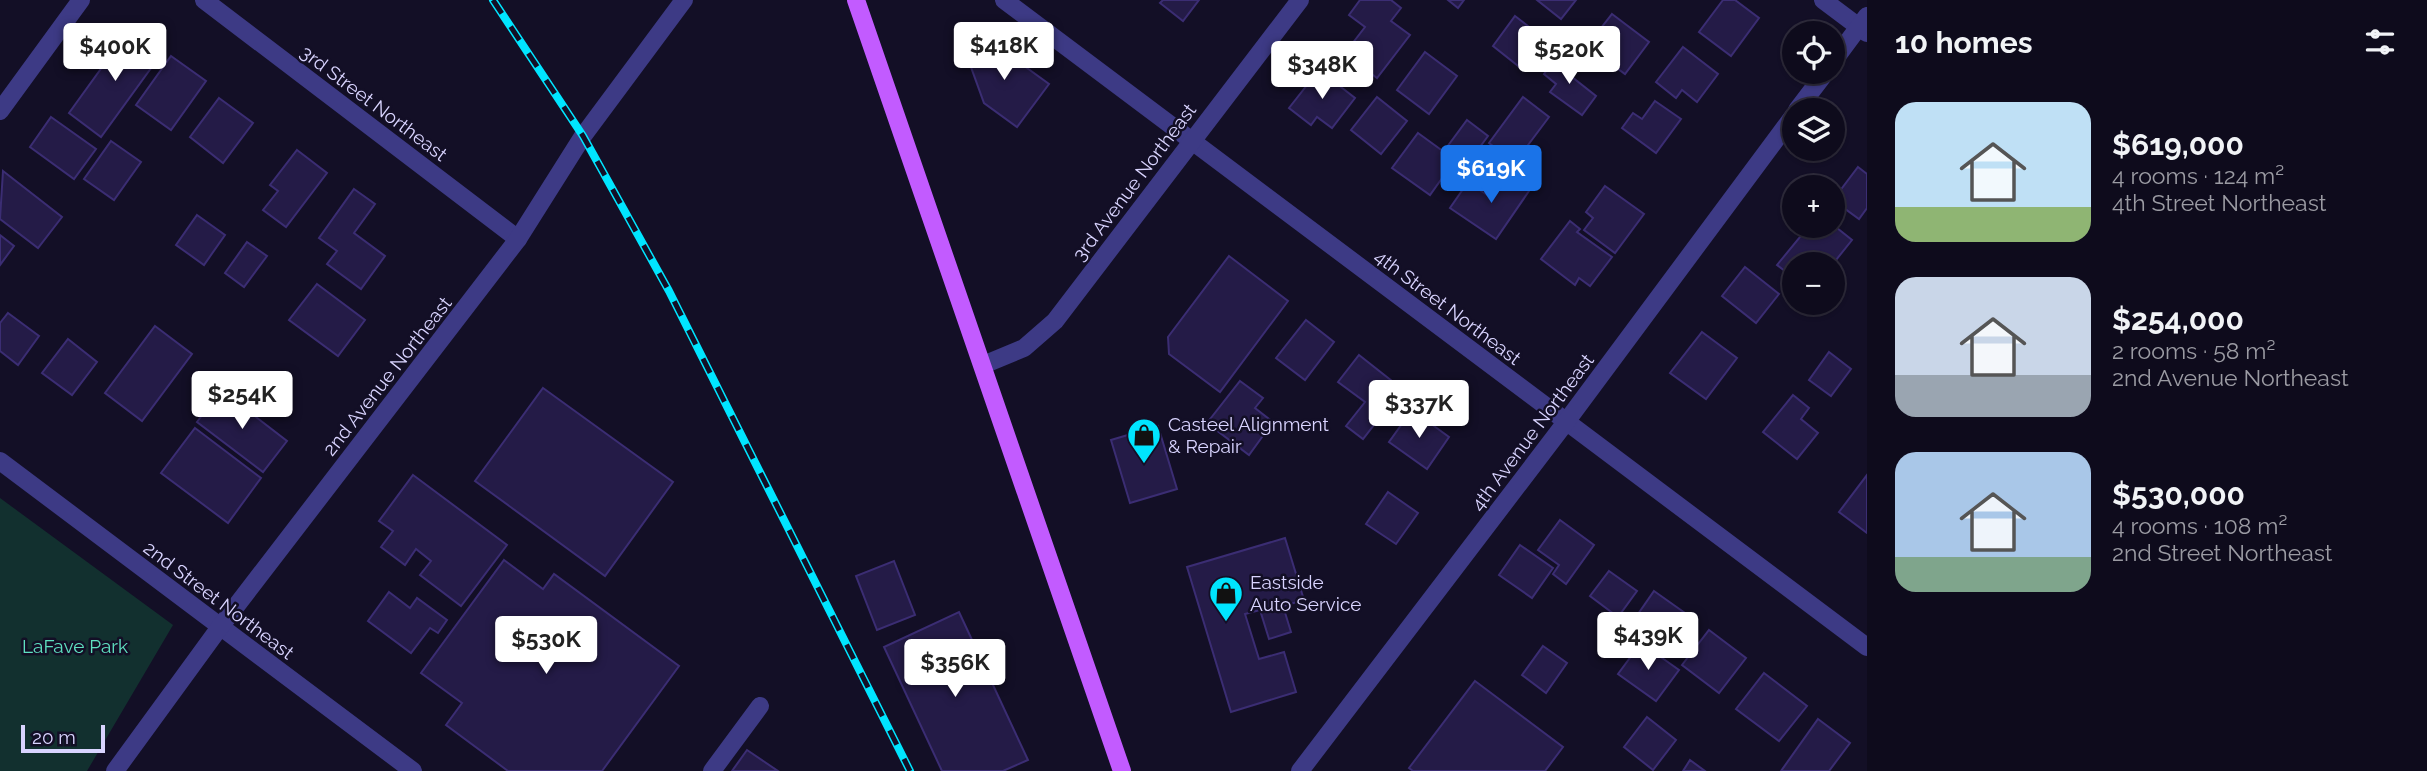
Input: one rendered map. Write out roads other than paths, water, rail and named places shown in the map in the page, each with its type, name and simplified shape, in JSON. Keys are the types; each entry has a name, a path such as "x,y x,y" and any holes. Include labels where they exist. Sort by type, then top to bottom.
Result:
{"main road":[{"path":"856,0 1122,771"}],"street":[{"path":"0,111 81,0"},
{"name":"3rd Street Northeast","path":"204,0 518,239"},
{"name":"2nd Avenue Northeast","path":"115,771 220,627 518,239 583,136 684,0"},
{"name":"4th Street Northeast","path":"1004,0 1867,647"},
{"name":"3rd Avenue Northeast","path":"983,365 1024,348 1055,321 1300,0"},
{"path":"1823,0 1864,25 1845,48"},
{"path":"1806,98 1817,84"},
{"name":"4th Avenue Northeast","path":"1300,771 1566,422 1782,131"},
{"name":"2nd Street Northeast","path":"0,461 413,771"},
{"path":"712,771 760,706"}],"railway":[{"path":"493,0 583,136 669,291 910,771"}],"place":[{"name":"Casteel Alignment & Repair","path":"1144,465"},
{"name":"Eastside Auto Service","path":"1226,623"}],"park label":[{"name":"LaFave Park","path":"75,646"}]}
